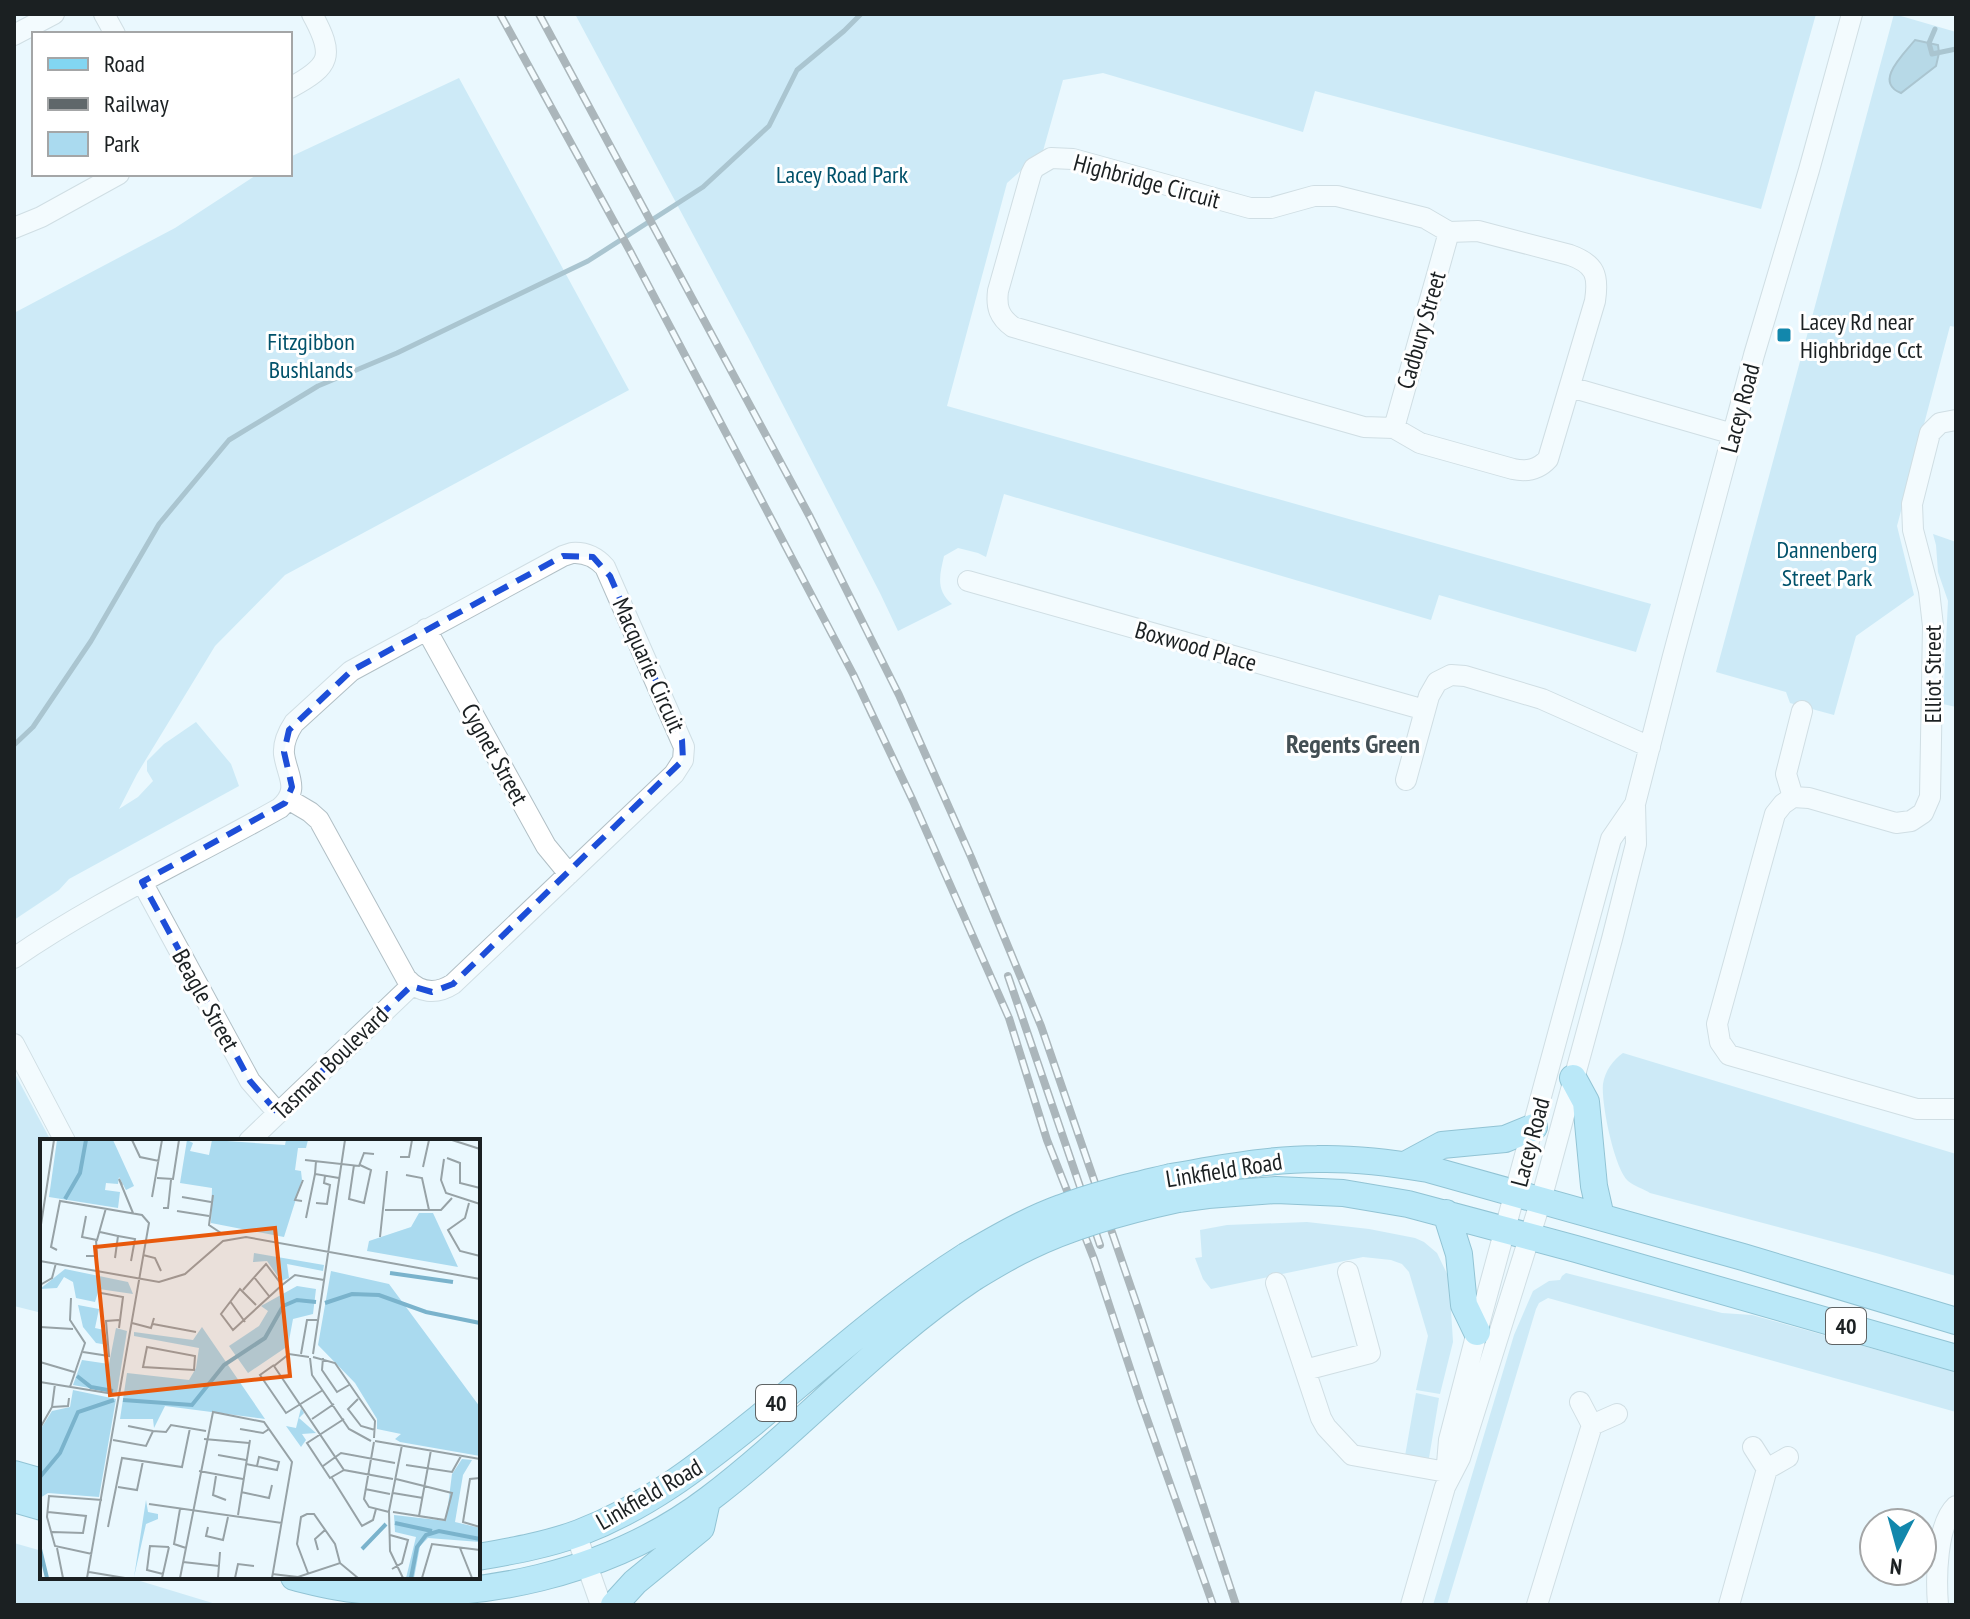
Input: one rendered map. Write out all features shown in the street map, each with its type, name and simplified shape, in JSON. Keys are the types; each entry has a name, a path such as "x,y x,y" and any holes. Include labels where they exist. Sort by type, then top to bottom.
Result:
{"main road":[{"path":"1573,1078 1586,1102 1594,1186 1601,1217"},
{"path":"1405,1165 1442,1145 1505,1139 1534,1127"},
{"name":"Linkfield Road","path":"570,1536 645,1501 695,1470 902,1299 969,1267 1120,1213 1174,1188 1262,1162 1349,1159 1451,1174 1956,1321"},
{"name":"Linkfield Road","path":"1174,1188 1244,1192 1308,1191 1371,1197 1446,1213 1956,1358"},
{"path":"1446,1213 1458,1245 1464,1305 1477,1332"},
{"name":"Linkfield Road","path":"580,1566 651,1535 707,1501 939,1300 969,1267"},
{"path":"14,1474 40,1481"},
{"path":"14,1499 40,1506"},
{"path":"614,1605 635,1582 701,1528 707,1501"},
{"name":"40","path":"480,1557 570,1536"},
{"name":"40","path":"304,1579 351,1589 443,1593 502,1586 580,1566"}],"street":[{"path":"14,35 54,14"},
{"path":"104,14 114,32"},
{"path":"292,87 317,72 324,61 324,39 312,14"},
{"name":"Lacey Road","path":"1448,1477 1460,1458 1528,1196 1573,1078 1616,924 1636,844 1635,804 1733,434 1852,14"},
{"name":"Highbridge Circuit","path":"1051,158 1073,159 1250,208 1271,208 1314,196 1337,196 1425,218 1449,232 1478,231 1585,261 1593,270 1597,283 1595,301 1570,387 1548,459 1528,470 1513,469 1420,443 1394,428 1364,427 1013,327 1000,314 997,299 1029,180 1034,168 1051,158"},
{"path":"14,228 41,217 115,176"},
{"name":"Cadbury Street","path":"1394,428 1449,232"},
{"path":"1570,387 1733,434"},
{"name":"Elliot Street","path":"1793,797 1809,798 1896,823 1911,821 1923,813 1930,797 1933,626 1929,591 1913,530 1912,504 1930,433 1940,423 1956,420"},
{"name":"Macquarie Circuit","path":"288,799 292,781 284,752 286,737 294,723 351,671 563,556 586,554 605,567 682,740 683,760 674,774 453,984 432,992 412,985"},
{"name":"Boxwood Place","path":"968,581 1425,710"},
{"name":"Cygnet Street","path":"426,629 546,846 569,874"},
{"path":"1406,780 1429,696 1437,682 1451,675 1560,705 1650,747"},
{"path":"1802,711 1786,774 1793,797 1775,814 1717,1024 1720,1042 1729,1055 1902,1105 1917,1109 1956,1109"},
{"path":"14,958 36,942 142,882 274,812 288,799 319,820 412,985"},
{"name":"Lacey Road","path":"1528,1196 1534,1127 1611,839 1635,804"},
{"name":"Beagle Street","path":"142,882 250,1081 278,1113"},
{"name":"Tasman Boulevard","path":"251,1139 412,985"},
{"path":"14,1044 64,1139"},
{"name":"Lacey Road","path":"1411,1605 1448,1477 1449,1440 1477,1332 1517,1234"},
{"path":"1305,1370 1370,1353 1348,1272"},
{"path":"1276,1283 1326,1427 1352,1455 1448,1477"},
{"path":"1537,1605 1592,1425 1580,1402"},
{"path":"1592,1425 1617,1414"},
{"path":"1753,1447 1767,1469"},
{"path":"1729,1605 1767,1469 1788,1457"},
{"path":"1938,1605 1938,1556 1944,1527 1956,1506"},
{"path":"570,1536 588,1605"},
{"path":"580,1566 601,1605"}],"highlighted area":[{"path":"563,556 593,557 610,576 682,740 683,760 453,984 432,992 411,986 278,1113 250,1081 142,882 285,803 292,787 284,752 289,730 351,671"}],"green space":[{"name":"Lacey Road Park","path":"575,14 1816,14 1761,209 1315,91 1303,132 1103,73 1063,80 1043,151 1007,183 947,406 1651,604 1636,652 1439,595 1431,620 1004,494 986,557 958,548 944,556 941,587 952,604 898,631 749,339"},
{"name":"Dannenberg Street Park","path":"1894,14 1956,32 1956,327 1950,326 1897,526 1914,595 1856,636 1834,715 1790,703 1786,692 1716,672"},
{"name":"Fitzgibbon Bushlands","path":"459,78 629,390 285,575 215,646 137,774 119,809 138,797 153,781 147,771 147,761 164,744 196,722 231,764 239,786 69,879 59,890 14,920 14,313 175,228 255,176 292,176 292,156"},
{"path":"1933,534 1956,542 1956,707 1943,704 1948,601 1938,572"},
{"path":"1623,1053 1956,1154 1956,1276 1650,1193 1630,1183 1613,1150 1603,1093 1608,1070"},
{"path":"14,1072 50,1139 40,1139 40,1312 14,1306"},
{"path":"1307,1222 1415,1238 1437,1253 1449,1278 1453,1342 1440,1394 1416,1390 1428,1336 1409,1272 1402,1264 1363,1257 1211,1289 1203,1279 1195,1258 1202,1257 1200,1230 1227,1225"},
{"path":"1566,1273 1722,1313 1752,1315 1956,1372 1956,1412 1548,1298 1536,1309 1447,1605 1433,1605 1514,1335 1533,1291 1549,1281 1560,1280"},
{"path":"1416,1393 1439,1398 1429,1458 1405,1456"},
{"path":"14,1543 40,1550 40,1579 134,1579 219,1605 14,1605"}],"shaded area":[{"path":"1915,40 1938,45 1936,66 1901,93 1893,88 1890,75"}],"waterway":[{"path":"14,745 33,727 91,641 159,524 229,440 318,386 397,353 588,261 703,187 769,126 797,70 861,14"},
{"path":"1935,29 1929,43 1932,54 1956,49"}],"railway":[{"path":"500,14 630,251 853,674 913,801 1009,1018 1047,1140 1094,1259 1213,1605"},
{"path":"539,14 810,517 899,695 971,857 1041,1026 1236,1605"},
{"path":"1008,976 1100,1245"}],"place":[{"name":"Lacey Rd near Highbridge Cct","path":"1784,335"}],"district":[{"name":"Regents Green","path":"1353,743"}]}
